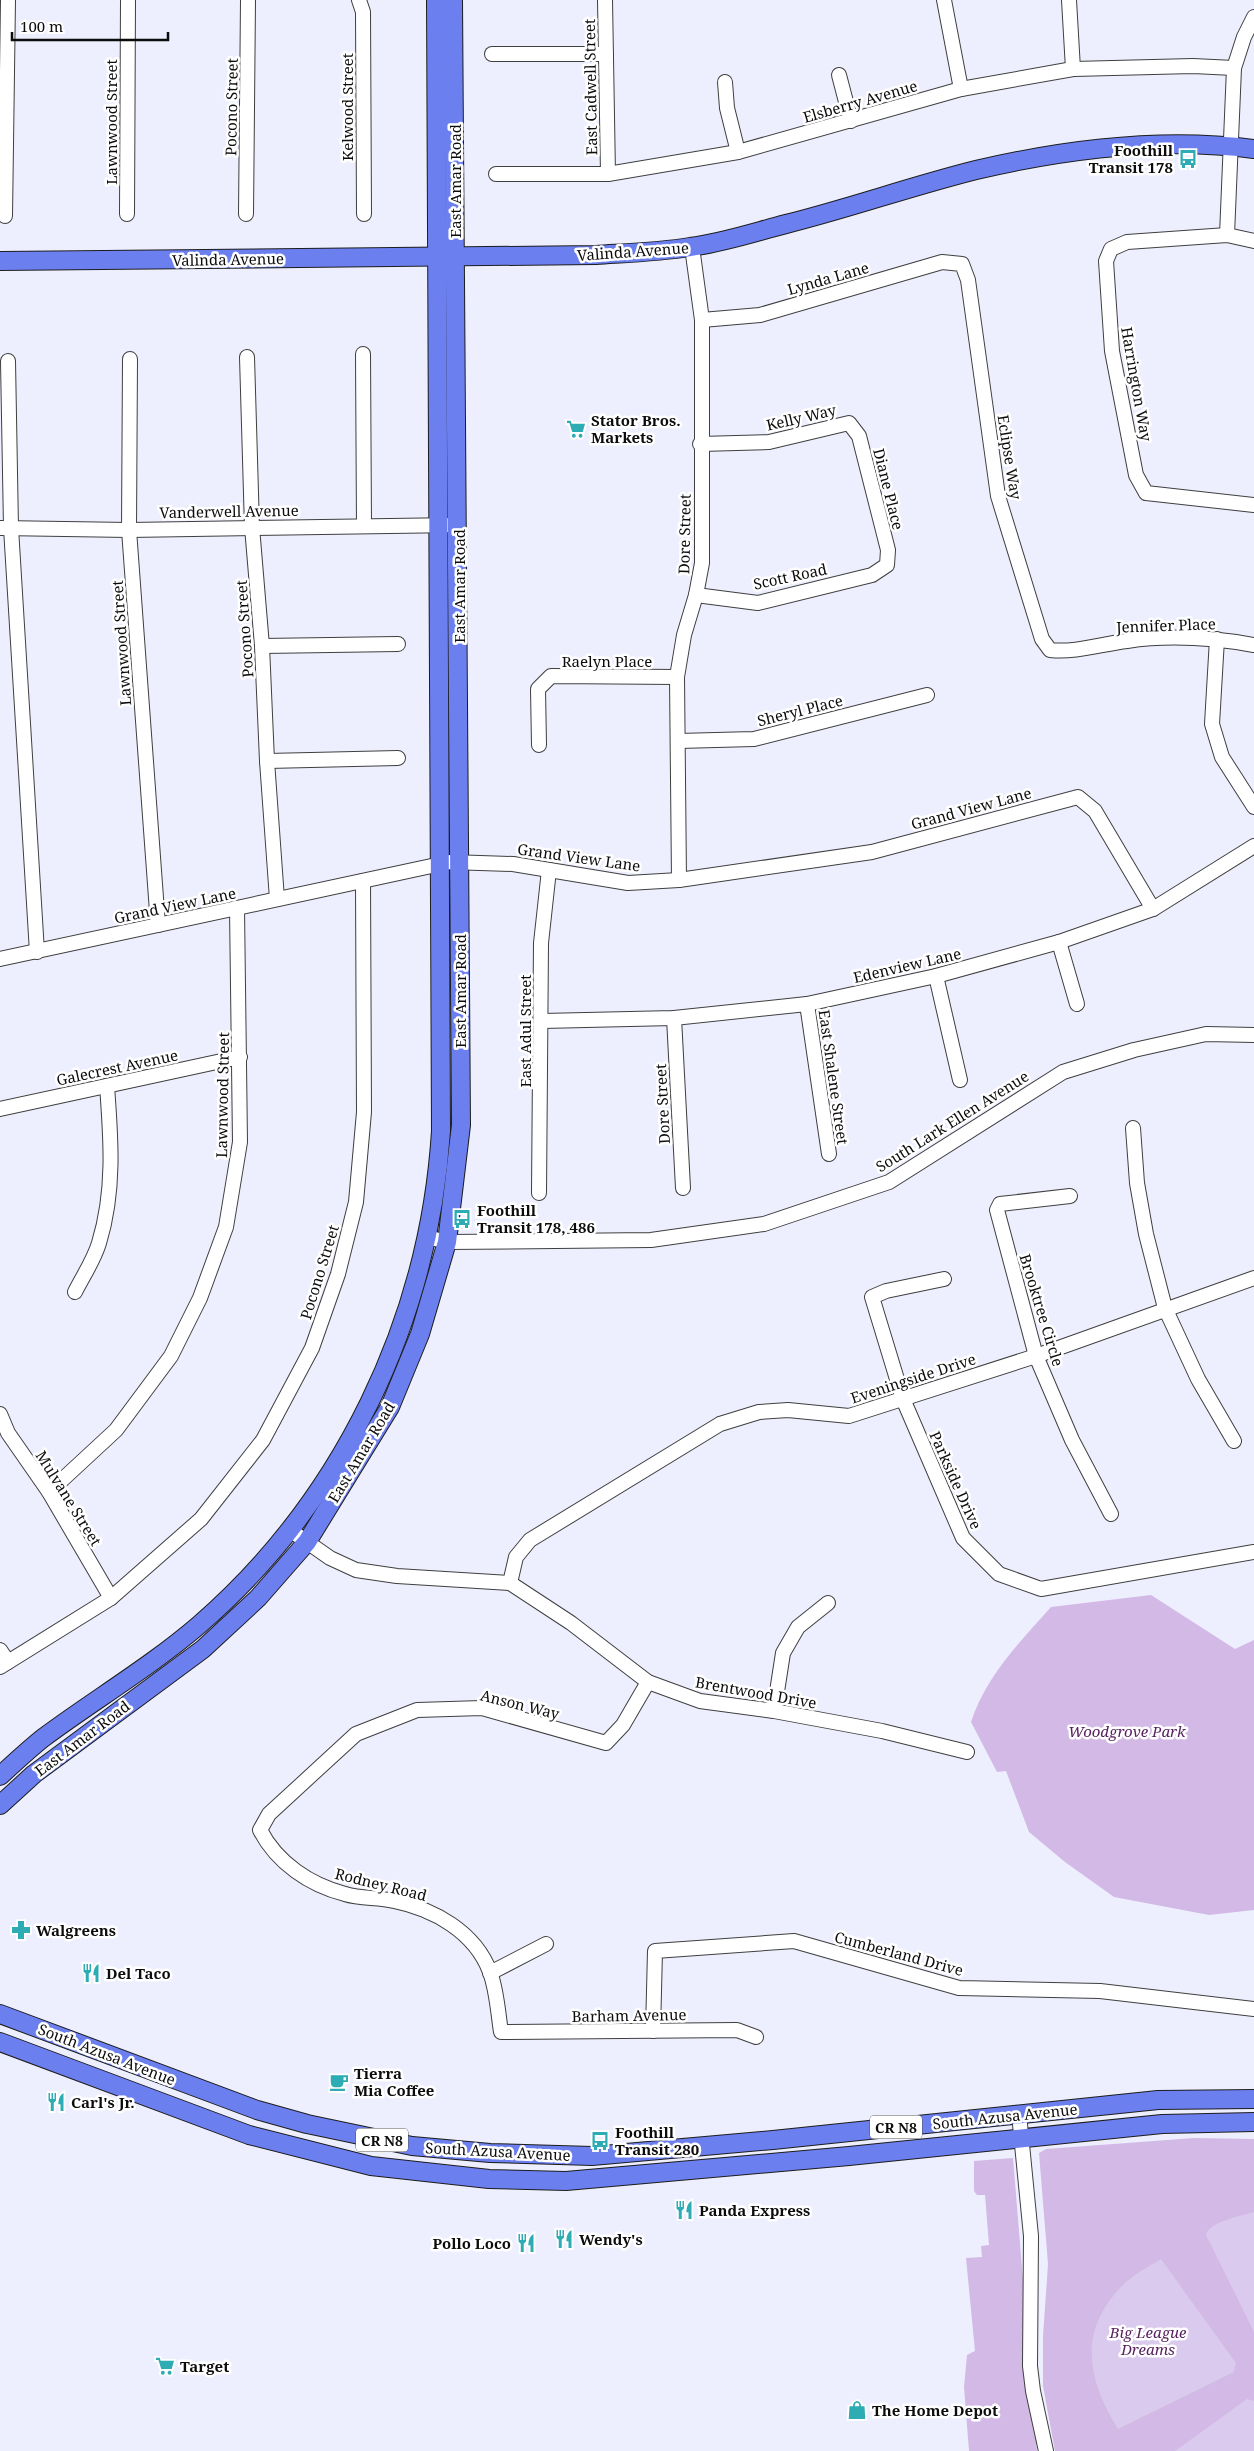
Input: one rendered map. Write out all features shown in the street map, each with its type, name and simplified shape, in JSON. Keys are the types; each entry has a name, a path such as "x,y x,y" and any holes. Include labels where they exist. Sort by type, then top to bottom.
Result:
{"main road":[{"name":"East Amar Road","path":"0,1776 42,1740 145,1668 199,1625 256,1570 290,1530 348,1446 374,1393 409,1305 427,1237 434,1202 441,1131 436,0"},
{"name":"East Amar Road","path":"0,1805 55,1758 203,1649 258,1598 307,1542 390,1407 420,1334 447,1242 460,1125 458,525 453,0"},
{"name":"Valinda Avenue","path":"0,261 596,255 692,247 822,215 976,170 1073,152 1149,145 1232,146 1254,149"},
{"name":"South Azusa Avenue","path":"0,2014 257,2110 306,2124 412,2146 490,2153 592,2156 773,2140 1158,2100 1254,2099"},
{"name":"South Azusa Avenue","path":"0,2042 249,2135 371,2166 489,2179 566,2181 849,2156 1162,2124 1254,2122"},
{"path":"106,2081 116,2058"}],"street":[{"path":"5,216 8,0"},
{"name":"Lawnwood Street","path":"127,214 128,0"},
{"name":"Pocono Street","path":"246,214 248,0"},
{"name":"Kelwood Street","path":"359,0 363,12 364,214"},
{"name":"East Cadwell Street","path":"605,0 608,174"},
{"path":"944,0 961,89"},
{"path":"1069,0 1073,69"},
{"path":"1254,17 1244,37 1234,68 1227,235 1254,240"},
{"path":"492,54 606,54"},
{"name":"Elsberry Avenue","path":"496,174 608,174 738,152 961,89 1073,69 1193,66 1234,68"},
{"path":"839,76 851,121"},
{"path":"725,82 726,108 738,152"},
{"name":"Harrington Way","path":"1227,235 1127,242 1111,249 1106,261 1112,351 1136,475 1146,493 1254,505"},
{"name":"Dore Street","path":"679,880 677,677 684,635 696,595 702,563 700,444 702,320 692,247"},
{"name":"Lynda Lane","path":"702,320 760,315 942,262 962,264"},
{"name":"Eclipse Way","path":"962,264 968,280 998,496 1042,640 1050,650"},
{"path":"363,354 364,525"},
{"name":"Pocono Street","path":"247,357 252,527 262,646 267,761 277,899"},
{"name":"Lawnwood Street","path":"130,359 129,530 158,925"},
{"path":"8,361 5,528 37,952"},
{"name":"Kelly Way","path":"700,444 769,442 848,423"},
{"name":"Diane Place","path":"848,423 859,436 888,550 887,565"},
{"name":"Vanderwell Avenue","path":"5,528 129,530 458,525"},
{"name":"Scott Road","path":"696,595 758,602 872,574 887,565"},
{"path":"1217,638 1212,724 1222,757 1254,807"},
{"name":"Jennifer Place","path":"1050,650 1062,651 1129,640 1217,638 1254,645"},
{"path":"262,646 398,644"},
{"name":"Raelyn Place","path":"539,745 538,689 551,676 677,677"},
{"name":"Sheryl Place","path":"678,741 754,739 927,695"},
{"path":"267,761 398,758"},
{"name":"Grand View Lane","path":"0,959 440,864 460,862 513,864 628,883 679,880 872,852 1078,797 1095,811 1153,909"},
{"name":"Edenview Lane","path":"542,1021 674,1018 807,1004 936,976 1059,942 1153,909 1254,846"},
{"name":"East Adul Street","path":"539,1193 542,1021 541,943 550,870"},
{"name":"Pocono Street","path":"4,1665 111,1598 200,1519 263,1440 312,1348 332,1292 356,1202 363,1122 363,881"},
{"name":"Lawnwood Street","path":"50,1492 116,1430 171,1356 200,1298 226,1227 240,1142 237,908"},
{"path":"1059,942 1077,1004"},
{"path":"936,976 960,1080"},
{"name":"East Shalene Street","path":"807,1004 829,1154"},
{"name":"Dore Street","path":"674,1018 683,1188"},
{"name":"South Lark Ellen Avenue","path":"427,1237 447,1242 652,1240 764,1224 889,1182 1063,1072 1134,1050 1206,1034 1254,1035"},
{"name":"Galecrest Avenue","path":"0,1109 240,1057"},
{"path":"75,1292 99,1245 110,1196 111,1149 107,1086"},
{"path":"1134,1128 1137,1183 1146,1234 1166,1308 1198,1379 1234,1442"},
{"name":"Brooktree Circle","path":"1070,1196 997,1206 1023,1312 1036,1356 1072,1440 1111,1514"},
{"name":"Eveningside Drive","path":"510,1584 516,1557 530,1540 720,1424 759,1412 788,1410 849,1416 1036,1356 1254,1278"},
{"name":"Parkside Drive","path":"944,1279 886,1291 872,1296 903,1400 963,1538 999,1574 1041,1589 1254,1552"},
{"name":"Mulvane Street","path":"0,1414 8,1433 50,1492 111,1598"},
{"path":"290,1530 330,1558 356,1570 397,1576 510,1584"},
{"name":"Brentwood Drive","path":"510,1584 570,1624 648,1682 700,1701 774,1711 882,1730 967,1752"},
{"path":"774,1711 783,1653 798,1628 828,1602"},
{"path":"0,1650 4,1665"},
{"name":"Anson Way","path":"260,1830 269,1814 356,1734 416,1710 482,1708 606,1743 623,1725 648,1682"},
{"name":"Rodney Road","path":"260,1830 269,1846 306,1880 346,1895 394,1900 422,1909 452,1923 476,1946 490,1973 501,2032"},
{"name":"Cumberland Drive","path":"653,2031 655,1951 794,1941 959,1988 1100,1991 1254,2009"},
{"path":"490,1973 546,1944"},
{"name":"Barham Avenue","path":"501,2032 737,2030 756,2037"},
{"path":"1019,2114 1031,2236 1030,2366 1033,2391 1046,2451"}],"green space":[{"name":"Woodgrove Park","path":"1151,1595 1235,1649 1254,1640 1254,1910 1209,1915 1114,1897 1065,1862 1029,1832 1006,1771 997,1772 971,1722 977,1705 994,1675 1051,1607"},
{"name":"Big League Dreams","path":"1194,2138 1254,2139 1254,2451 1055,2451 1043,2386 1043,2336 1048,2264 1039,2153 1046,2149"},
{"path":"1013,2158 1037,2451 969,2451 964,2387 967,2355 975,2351 966,2258 982,2257 981,2246 989,2245 985,2195 977,2195 974,2191 974,2161"},
{"path":"1254,2212 1254,2332 1206,2235 1208,2230 1219,2223"},
{"path":"1161,2259 1236,2363 1234,2372 1118,2429 1099,2391 1092,2354 1093,2335 1100,2317 1110,2300 1126,2282"},
{"path":"1247,2399 1254,2401 1254,2451 1175,2451"}],"place":[{"name":"Foothill Transit 178","path":"1188,159"},
{"name":"Stator Bros. Markets","path":"576,429"},
{"name":"Foothill Transit 178, 486","path":"462,1219"},
{"name":"Walgreens","path":"21,1930"},
{"name":"Del Taco","path":"91,1973"},
{"name":"Tierra Mia Coffee","path":"339,2082"},
{"name":"Carl's Jr.","path":"56,2102"},
{"name":"Foothill Transit 280","path":"600,2141"},
{"name":"Panda Express","path":"684,2210"},
{"name":"Wendy's","path":"564,2239"},
{"name":"Pollo Loco","path":"526,2243"},
{"name":"Target","path":"165,2366"},
{"name":"The Home Depot","path":"857,2410"}]}
